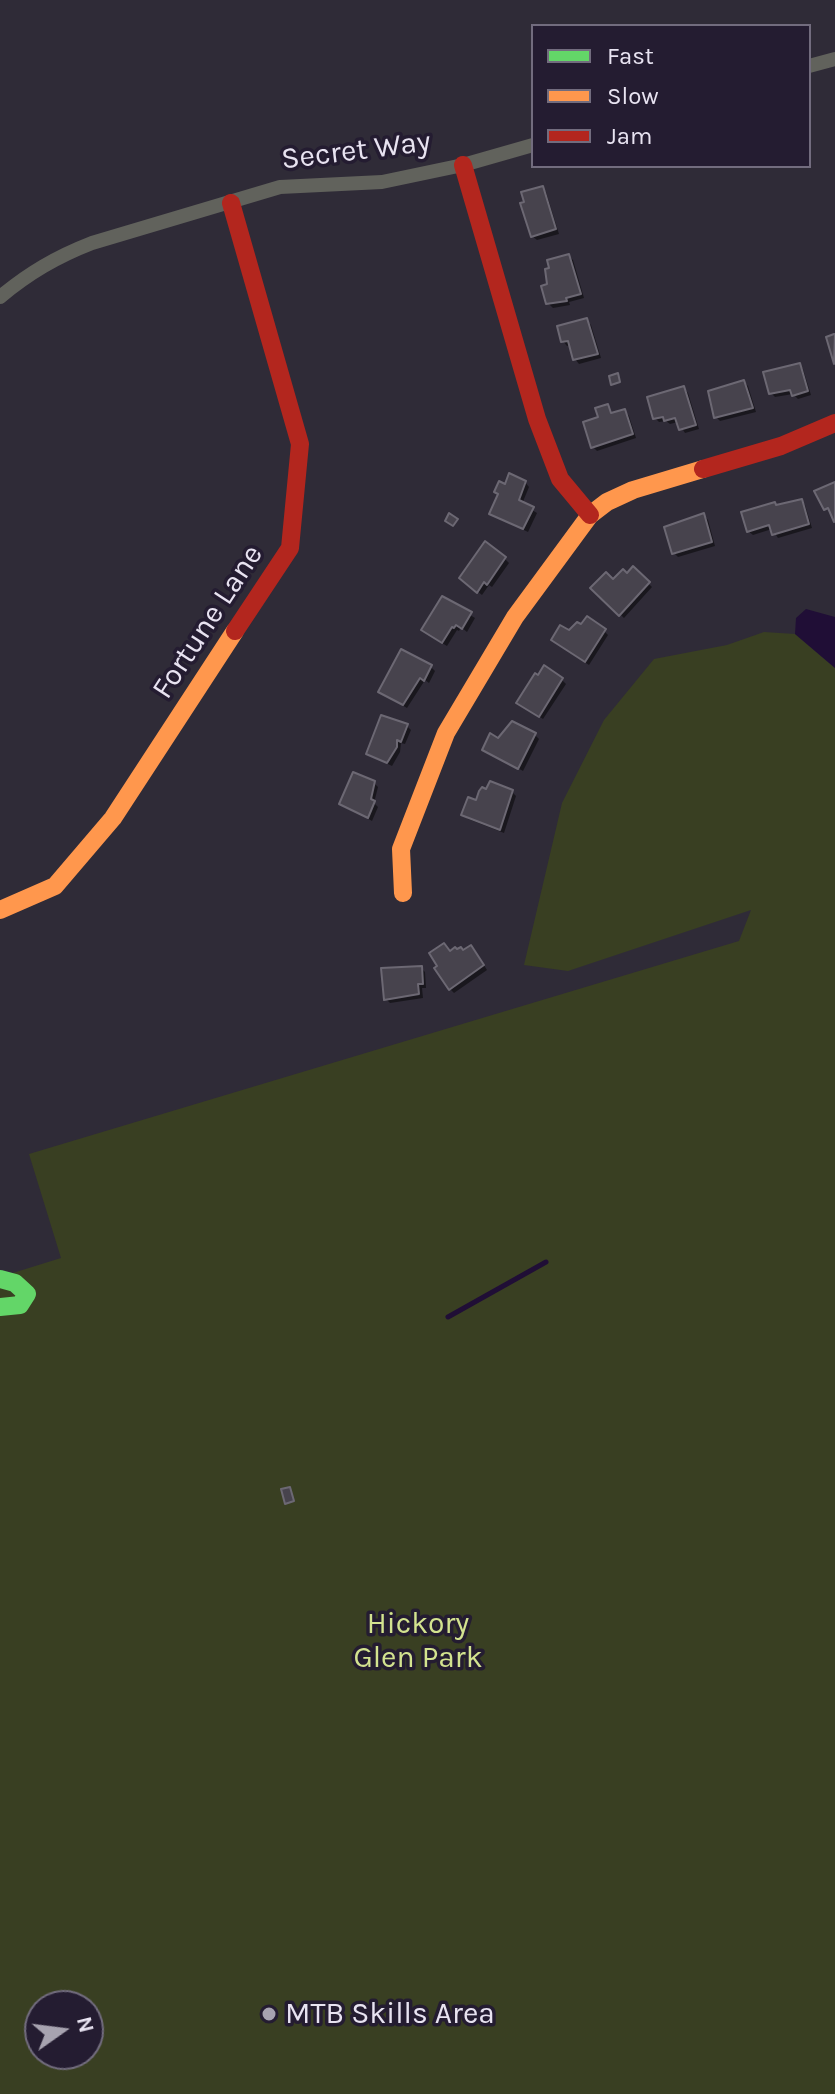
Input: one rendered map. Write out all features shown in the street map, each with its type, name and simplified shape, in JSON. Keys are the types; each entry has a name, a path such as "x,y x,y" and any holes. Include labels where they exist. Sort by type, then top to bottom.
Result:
{"street":[{"path":"811,65 835,59"},
{"path":"463,165 531,146"},
{"name":"Secret Way","path":"0,297 28,273 61,255 280,187 382,182 463,165 537,419 560,479 590,515"},
{"name":"Fortune Lane","path":"0,910 55,886 113,818 290,548 300,444 231,203"},
{"path":"403,893 401,849 446,733 515,617 590,515 607,502 633,490 781,446 835,423"},
{"path":"0,1279 13,1281 27,1294 20,1305 0,1307"}],"green space":[{"name":"Hickory Glen Park","path":"764,632 795,634 835,668 835,2094 0,2094 0,1277 61,1258 29,1154 739,941 751,910 568,971 524,965 562,803 604,720 654,659 727,645"}],"shaded area":[{"path":"806,609 835,617 835,668 795,634 796,618"}],"building":[{"path":"543,186 556,229 531,237 520,203 524,202 521,192"},
{"path":"569,254 581,294 566,298 567,301 546,304 541,286 547,284 547,260"},
{"path":"587,318 598,354 573,360 568,341 561,342 557,326"},
{"path":"835,334 834,364 826,337"},
{"path":"800,363 808,391 792,396 790,390 769,394 763,372"},
{"path":"618,373 620,382 611,385 609,376"},
{"path":"744,380 753,408 714,418 708,391"},
{"path":"684,386 696,425 679,430 675,418 664,421 663,417 653,419 647,397"},
{"path":"608,404 611,413 625,409 633,434 591,448 583,422 598,417 595,408"},
{"path":"509,473 526,481 519,500 534,507 523,529 489,514 498,494 494,492 499,481 505,484"},
{"path":"835,482 834,522 828,508 824,510 814,491"},
{"path":"802,499 809,524 772,535 769,525 747,532 741,512 775,502 776,505"},
{"path":"449,513 458,519 453,526 445,521"},
{"path":"704,513 712,542 672,554 664,527"},
{"path":"485,541 506,557 487,585 484,582 477,593 459,578"},
{"path":"633,566 650,582 619,616 590,588 606,572 613,579 623,569 627,573"},
{"path":"442,596 472,612 462,629 456,625 452,627 442,643 421,630"},
{"path":"587,616 606,629 585,662 551,640 560,625 569,630 577,622 581,624"},
{"path":"401,649 432,665 424,681 420,678 403,705 378,692"},
{"path":"544,665 563,678 539,717 516,703 535,673 538,675"},
{"path":"381,715 408,724 387,763 366,754"},
{"path":"512,721 536,733 518,769 482,750 490,733 498,738"},
{"path":"353,772 375,781 371,799 375,801 368,818 339,804"},
{"path":"490,781 513,790 500,830 461,815 468,797 476,800 479,791 482,787 486,789"},
{"path":"444,943 450,951 455,947 463,950 471,945 484,965 449,990 434,968 437,966 429,953"},
{"path":"422,966 423,984 418,984 419,994 384,1000 381,968"},
{"path":"290,1487 294,1501 285,1504 281,1489"}],"waterway":[{"path":"448,1317 546,1262"}],"traffic: fast":[{"path":"0,1279 15,1283 27,1294 20,1305 0,1307"}],"traffic: slow":[{"path":"403,893 401,849 446,733 515,617 590,515 607,502 633,490 703,469"},
{"path":"0,910 55,886 113,818 235,631"}],"traffic: jam":[{"path":"463,165 537,419 560,479 590,515"},
{"path":"231,203 300,444 290,548 235,631"},
{"path":"703,469 781,446 835,423"}],"place":[{"name":"MTB Skills Area","path":"269,2014"}]}
